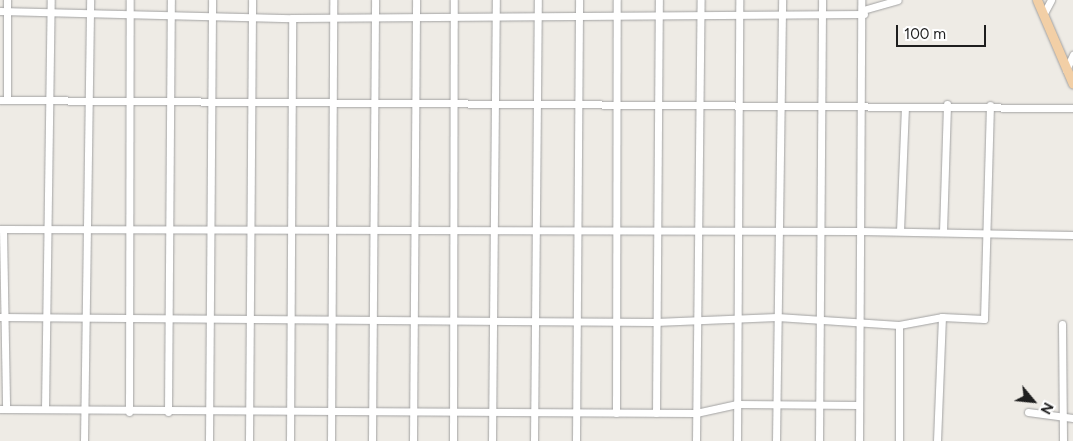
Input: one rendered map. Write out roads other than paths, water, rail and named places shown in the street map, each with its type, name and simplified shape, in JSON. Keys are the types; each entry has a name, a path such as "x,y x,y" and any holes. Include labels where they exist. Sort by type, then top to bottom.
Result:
{"main road":[{"path":"1037,0 1073,84"}],"street":[{"path":"7,0 3,11 4,100 782,108 904,107 947,104 1073,108"},
{"path":"45,409 51,0"},
{"path":"84,441 86,412 90,0"},
{"path":"129,412 130,0"},
{"path":"168,412 168,315 171,229 171,0"},
{"path":"209,441 207,318 210,231 212,0"},
{"path":"249,441 247,318 252,229 252,0"},
{"path":"331,441 333,0"},
{"path":"372,441 372,103 374,0"},
{"path":"412,441 416,230 416,0"},
{"path":"453,441 452,320 456,104 454,0"},
{"path":"492,441 491,320 495,230 496,0"},
{"path":"534,441 534,320 538,230 538,0"},
{"path":"576,441 574,230 579,0"},
{"path":"616,413 614,230 617,0"},
{"path":"656,413 658,0"},
{"path":"696,441 701,0"},
{"path":"737,441 735,230 739,107 739,0"},
{"path":"776,441 782,0"},
{"path":"819,441 822,0"},
{"path":"859,441 862,324 863,12 861,0"},
{"path":"3,11 292,18 374,15 496,16 579,14 739,17 863,12 898,0"},
{"path":"1043,15 1051,0"},
{"path":"290,441 289,229 293,102 292,18"},
{"path":"1066,70 1073,55"},
{"path":"943,232 947,104"},
{"path":"4,317 168,315 207,318 655,322 777,317 900,325 942,317 984,319 988,233 990,105"},
{"path":"900,232 904,107"},
{"path":"859,405 819,407 737,404 696,413 86,412 45,409 3,409 4,317 2,230 88,233 129,228 210,231 252,229 779,230 1073,235"},
{"path":"938,441 942,317"},
{"path":"1062,324 1064,441"},
{"path":"899,441 900,325"},
{"path":"1028,412 1073,418"}]}
